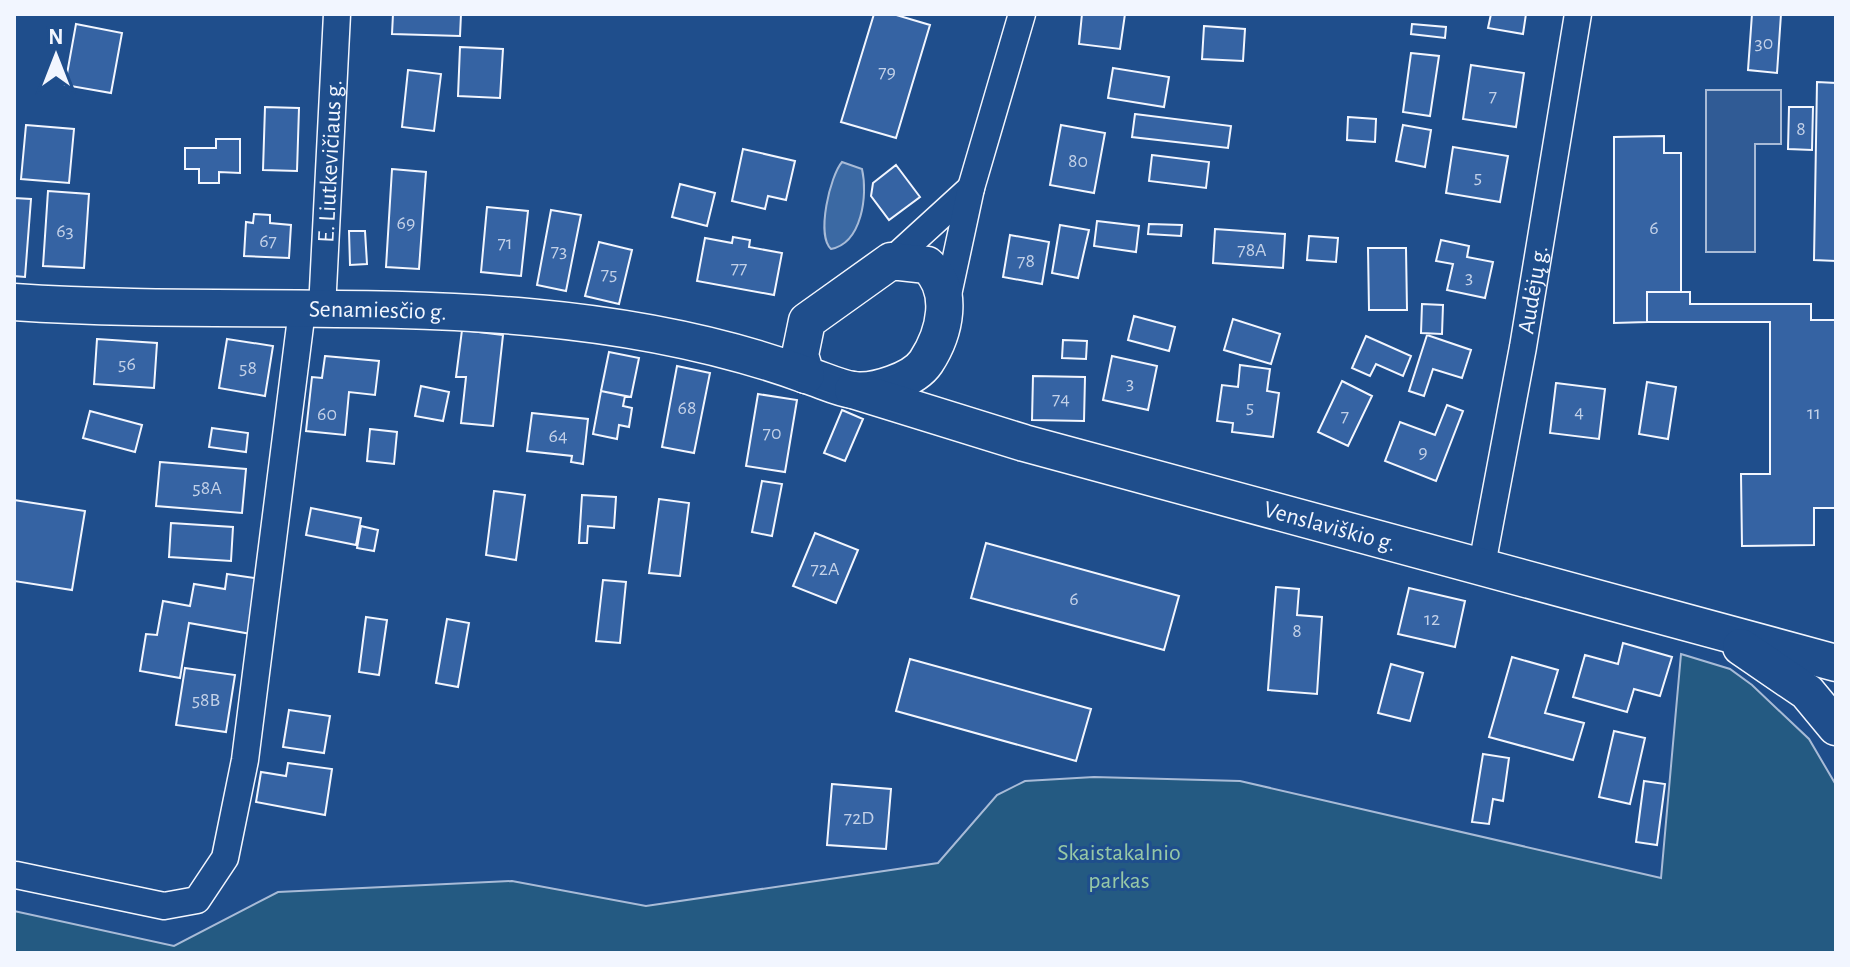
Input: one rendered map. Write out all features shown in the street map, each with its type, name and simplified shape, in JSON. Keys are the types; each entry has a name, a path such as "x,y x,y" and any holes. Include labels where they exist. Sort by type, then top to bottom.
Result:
{"main road":[{"path":"737,353 807,321 891,261 927,265 941,285 946,304 925,364 929,383 946,417"},
{"name":"Senamiesčio g.","path":"14,302 461,311 542,317 663,335 737,353 806,375"},
{"path":"807,321 800,355 806,375 853,390 895,383 925,364"},
{"name":"Venslaviškio g.","path":"853,390 1024,443 1836,663"},
{"name":"Venslaviškio g.","path":"1716,630 1807,692 1836,727"}],"street":[{"name":"E. Liutkevičiaus g.","path":"16,875 164,906 197,900 225,858 245,760 312,310 337,14"},
{"path":"946,304 971,188 1022,14"},
{"name":"Audėjų g.","path":"1482,565 1523,347 1578,14"},
{"path":"891,261 971,188"}],"green space":[{"name":"Skaistakalnio parkas","path":"1681,654 1730,669 1752,685 1809,739 1836,785 1836,953 14,953 14,911 174,946 278,892 512,881 646,906 938,863 997,795 1025,781 1094,777 1240,781 1661,878"}],"shaded area":[{"path":"1706,90 1781,90 1781,144 1755,144 1755,252 1706,252"},
{"path":"842,162 862,169 863,204 850,238 831,249 825,231 826,206"}],"building":[{"path":"393,14 461,14 460,36 392,34"},
{"path":"874,14 893,14 930,25 896,138 841,122"},
{"path":"1082,14 1125,14 1120,49 1079,44"},
{"path":"1491,14 1526,14 1523,34 1488,28"},
{"path":"1752,14 1781,14 1777,73 1748,70"},
{"path":"76,24 122,33 111,93 65,85"},
{"path":"1412,24 1446,27 1445,38 1411,34"},
{"path":"1204,26 1245,29 1243,61 1202,59"},
{"path":"460,47 503,49 500,98 458,96"},
{"path":"1411,53 1439,56 1430,116 1403,112"},
{"path":"1471,65 1524,73 1516,127 1463,119"},
{"path":"1113,68 1169,77 1164,107 1108,98"},
{"path":"408,70 441,74 434,131 402,127"},
{"path":"1817,82 1836,83 1836,261 1814,260"},
{"path":"265,107 299,108 297,171 263,170"},
{"path":"1789,107 1813,107 1812,150 1788,149"},
{"path":"1135,114 1231,126 1228,148 1132,137"},
{"path":"1348,117 1376,119 1375,142 1347,140"},
{"path":"26,125 74,129 69,183 21,179"},
{"path":"1061,125 1105,133 1094,193 1050,185"},
{"path":"1403,125 1431,130 1425,167 1396,161"},
{"path":"1664,136 1664,153 1681,153 1681,292 1647,292 1647,322 1614,323 1614,137"},
{"path":"216,139 240,139 240,173 219,172 219,183 199,183 199,169 185,169 185,148 216,148"},
{"path":"1453,147 1508,156 1500,202 1446,193"},
{"path":"743,149 795,161 786,200 768,196 765,209 732,201"},
{"path":"1152,155 1209,162 1206,188 1149,181"},
{"path":"896,165 920,197 889,220 871,196 873,183"},
{"path":"392,169 426,172 419,269 386,267"},
{"path":"680,184 715,193 707,226 672,217"},
{"path":"48,191 89,194 84,268 43,266"},
{"path":"14,198 31,199 25,277 14,276"},
{"path":"487,207 528,211 521,276 481,272"},
{"path":"551,210 581,215 566,291 537,285"},
{"path":"254,214 270,215 270,223 291,225 289,258 244,256 246,222 253,223"},
{"path":"1097,221 1139,226 1136,252 1094,246"},
{"path":"1149,224 1182,225 1181,236 1148,234"},
{"path":"1060,225 1089,230 1078,278 1052,273"},
{"path":"1215,229 1285,234 1283,268 1213,263"},
{"path":"349,231 365,231 367,264 350,265"},
{"path":"1010,235 1049,242 1042,284 1003,277"},
{"path":"1309,236 1338,238 1336,262 1307,260"},
{"path":"733,237 750,240 749,247 782,253 774,295 697,281 705,238 732,243"},
{"path":"1441,240 1469,246 1467,257 1493,262 1485,298 1447,290 1453,264 1436,261"},
{"path":"599,242 632,250 619,304 585,296"},
{"path":"1368,248 1406,248 1407,310 1369,310"},
{"path":"1647,292 1690,292 1690,304 1811,304 1811,320 1836,320 1836,508 1814,508 1814,545 1742,546 1741,474 1770,474 1770,322 1647,322"},
{"path":"1422,304 1443,305 1442,334 1421,333"},
{"path":"1134,316 1175,327 1169,351 1128,340"},
{"path":"1233,319 1280,334 1271,364 1224,350"},
{"path":"462,330 503,335 493,426 461,423 466,377 456,377"},
{"path":"1427,335 1471,350 1462,378 1433,369 1424,396 1409,391"},
{"path":"1366,336 1411,356 1403,376 1376,364 1370,376 1352,368"},
{"path":"97,339 157,343 154,388 94,384"},
{"path":"227,339 273,346 265,396 219,388"},
{"path":"1063,340 1087,341 1086,359 1062,358"},
{"path":"609,352 639,358 631,397 601,391"},
{"path":"325,356 379,361 375,395 349,392 345,435 306,431 312,377 322,378"},
{"path":"1112,356 1157,366 1148,410 1103,400"},
{"path":"1240,365 1270,369 1267,391 1279,393 1273,437 1232,432 1233,423 1217,421 1222,385 1238,387"},
{"path":"677,366 710,373 694,453 662,447"},
{"path":"1033,376 1085,377 1084,421 1032,420"},
{"path":"1342,381 1372,396 1348,446 1318,432"},
{"path":"1647,382 1676,387 1668,439 1639,434"},
{"path":"1556,383 1605,389 1599,439 1550,433"},
{"path":"421,386 449,392 443,421 415,416"},
{"path":"601,391 625,396 623,406 632,408 629,427 619,425 617,439 593,434"},
{"path":"758,394 797,400 785,472 746,466"},
{"path":"1447,405 1463,411 1436,481 1385,461 1400,422 1435,435"},
{"path":"842,410 863,419 845,461 824,453"},
{"path":"90,411 142,425 135,452 83,438"},
{"path":"532,413 588,419 583,464 571,462 572,456 527,451"},
{"path":"212,428 248,433 246,452 209,447"},
{"path":"370,429 397,432 394,464 367,461"},
{"path":"160,462 246,469 242,513 156,506"},
{"path":"762,481 782,484 772,536 752,532"},
{"path":"494,491 525,495 516,560 486,555"},
{"path":"582,495 616,497 614,528 588,526 587,543 579,543"},
{"path":"659,499 689,503 680,576 649,573"},
{"path":"14,500 85,511 72,590 14,581"},
{"path":"311,508 361,518 356,545 306,535"},
{"path":"171,523 233,527 231,561 169,557"},
{"path":"361,526 378,530 374,551 357,548"},
{"path":"815,533 858,550 836,603 793,586"},
{"path":"986,543 1179,596 1164,650 971,598"},
{"path":"227,574 261,579 251,634 189,623 180,678 140,671 146,634 157,635 163,601 190,606 194,584 225,589"},
{"path":"603,580 626,582 620,643 596,641"},
{"path":"1276,587 1299,589 1297,615 1322,617 1317,694 1268,690"},
{"path":"1409,588 1465,601 1455,647 1398,634"},
{"path":"366,617 387,620 379,675 359,672"},
{"path":"447,619 469,623 458,687 436,683"},
{"path":"1623,643 1672,657 1660,696 1634,689 1627,712 1573,697 1585,655 1618,664"},
{"path":"1512,657 1558,670 1545,713 1584,723 1573,760 1489,737"},
{"path":"910,659 1091,709 1076,761 896,711"},
{"path":"1391,664 1423,673 1410,721 1378,713"},
{"path":"185,668 235,675 226,732 176,725"},
{"path":"289,710 330,716 324,753 283,747"},
{"path":"1614,731 1645,738 1630,804 1599,797"},
{"path":"1483,754 1509,758 1503,801 1493,799 1489,824 1472,822"},
{"path":"288,763 332,769 325,815 256,802 261,772 286,776"},
{"path":"1644,781 1665,784 1657,845 1636,842"},
{"path":"832,784 891,789 886,849 827,845"}]}
